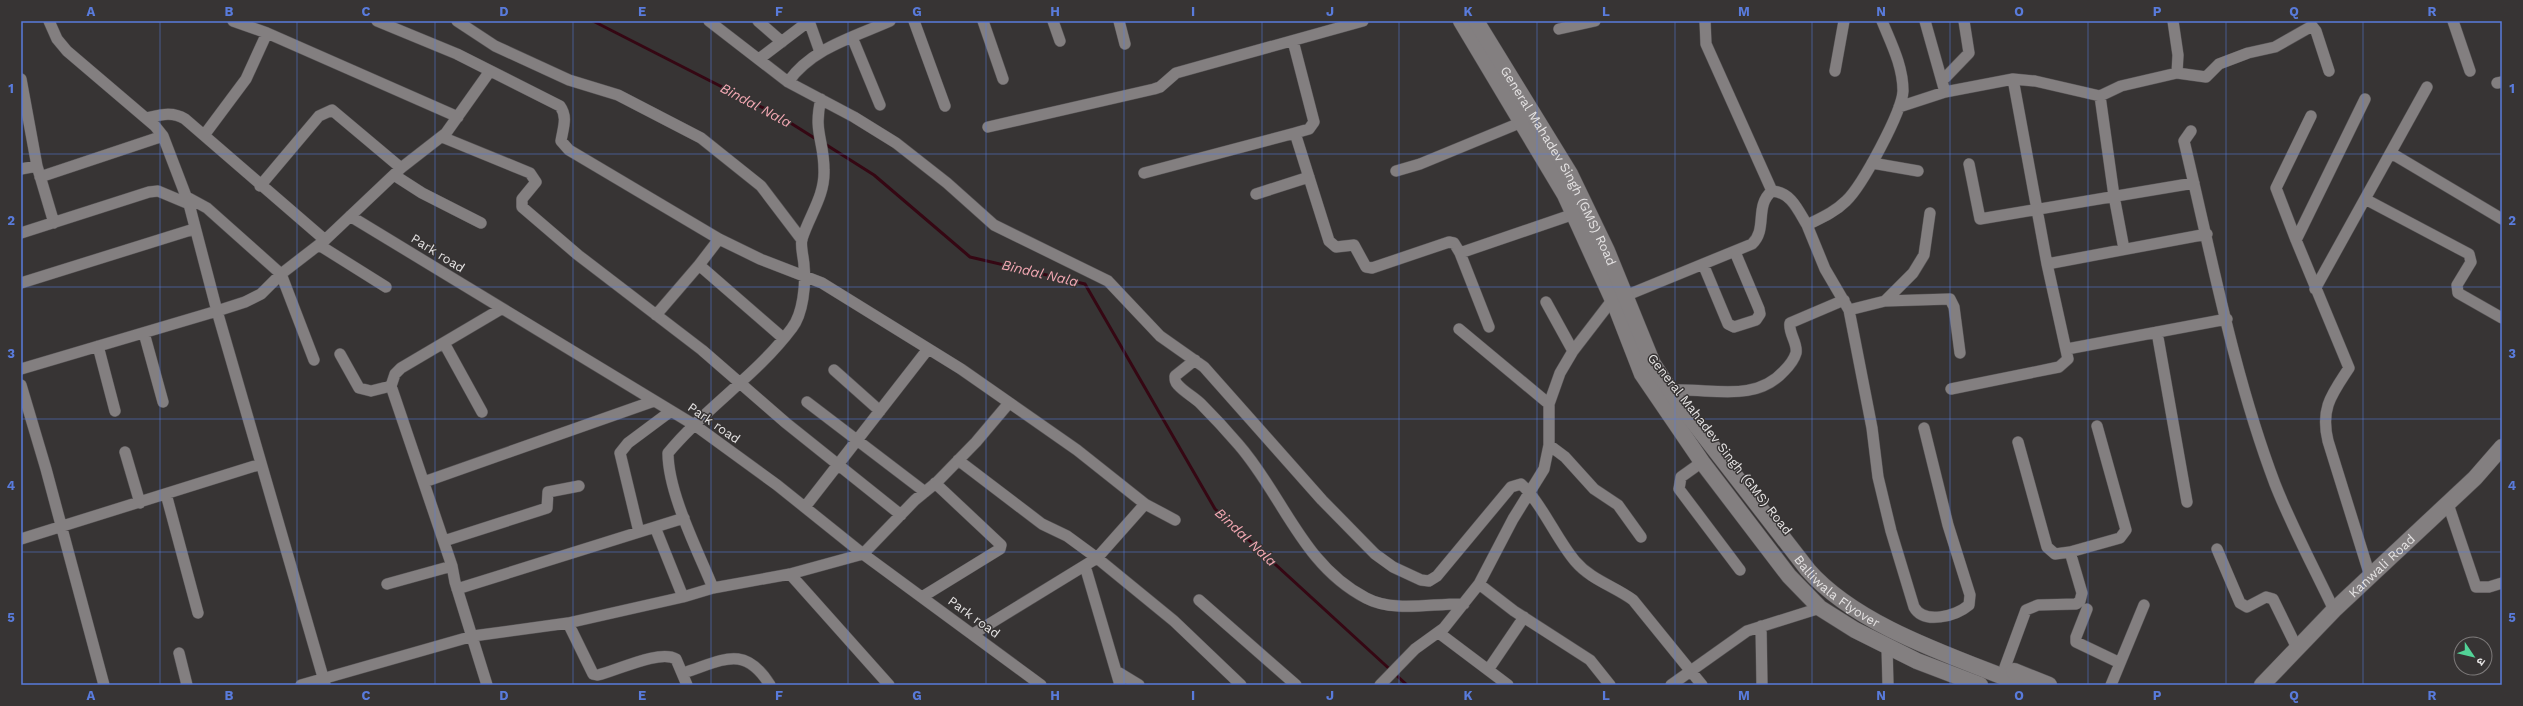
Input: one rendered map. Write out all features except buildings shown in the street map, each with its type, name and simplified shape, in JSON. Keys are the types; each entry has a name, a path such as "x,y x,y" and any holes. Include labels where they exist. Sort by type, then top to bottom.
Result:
{"street":[{"path":"49,21 57,39 67,51 146,118 163,136 187,200 217,311 324,682"},
{"path":"233,21 267,33 458,117"},
{"path":"377,21 450,51 560,106 565,112 561,141 564,147 719,239 760,259 822,284 928,349 1009,402 1077,450 1145,504 1175,520"},
{"path":"457,21 495,46 569,80 618,95 701,138 761,186 802,240"},
{"path":"709,21 788,82 821,99 896,143 947,183 994,226 1108,281 1160,336 1196,360 1362,542 1375,554 1407,575 1429,581 1437,576 1511,486 1520,484 1528,493 1575,561 1596,579 1620,590 1633,600 1689,671 1702,685"},
{"path":"758,21 782,42"},
{"path":"759,59 809,21 820,52"},
{"path":"914,21 945,106"},
{"path":"983,21 1003,79"},
{"path":"1053,21 1060,42"},
{"path":"1119,21 1125,44"},
{"path":"988,127 1154,89 1160,87 1176,73 1363,21"},
{"path":"1461,21 1522,122 1619,297"},
{"name":"General Mahadev Singh (GMS) Road","path":"1476,21 1570,174 1604,244 1619,297 1645,361 1642,374 1654,395 1702,462 1789,576 1820,608 1848,627 1887,647 1980,685"},
{"path":"1559,29 1595,21"},
{"path":"1706,21 1706,44 1772,191"},
{"path":"1835,71 1844,21"},
{"path":"1807,225 1834,211 1847,201 1872,163 1900,107 1903,91 1900,72 1895,50 1882,21"},
{"path":"1926,21 1945,92"},
{"path":"1942,81 1969,53 1964,21"},
{"path":"2173,21 2178,55 2177,73"},
{"path":"2453,21 2470,71"},
{"path":"788,82 796,70 820,52 883,22"},
{"path":"1900,107 1945,92 2013,79 2035,81 2100,96 2121,86 2177,73 2206,77 2219,64 2248,53 2274,47 2312,26 2316,31 2328,71"},
{"path":"205,134 246,79 267,33"},
{"path":"852,38 880,105"},
{"path":"1144,173 1295,134 1309,129 1314,122 1293,41"},
{"path":"21,369 254,299 281,274 322,242 397,171 442,137 490,71"},
{"path":"21,79 37,166 54,223"},
{"path":"1950,389 2059,367 2068,359 2047,264 2013,79"},
{"path":"2315,289 2427,87"},
{"path":"2100,96 2114,196 2124,249"},
{"path":"713,588 684,518 668,464 668,453 739,384 783,338 793,327 798,317 805,277 802,240 821,192 824,170 818,134 817,116 821,99"},
{"path":"2296,240 2364,99"},
{"path":"260,186 319,116 332,110 422,193 481,223"},
{"path":"146,118 166,114 179,116 205,134 322,242 386,287"},
{"path":"2311,116 2276,188 2315,289 2349,368 2330,397 2324,419 2328,441 2370,576"},
{"path":"1396,171 1420,164 1522,122"},
{"path":"2191,131 2184,141 2246,392 2276,485 2334,610"},
{"path":"1295,134 1329,241 1336,247 1354,246 1366,267 1372,268 1449,242 1454,243 1460,253 1489,327"},
{"path":"40,177 163,136"},
{"path":"442,137 530,173 536,182 522,199 522,206 578,255 702,350 739,384 901,515"},
{"path":"2391,153 2502,219"},
{"path":"1872,163 1918,171"},
{"path":"1969,164 1980,220 2037,208 2194,183"},
{"path":"21,169 37,166"},
{"path":"1256,194 1309,177"},
{"path":"21,233 153,191 187,200 207,208 281,274 314,360"},
{"path":"1772,191 1785,194 1792,199 1807,225 1825,269 1846,305 1872,428 1878,477 1891,531 1914,607 1921,615 1933,618 1964,609 1969,605 1970,595 1948,525 1924,428"},
{"path":"1380,685 1400,662 1415,648 1439,633 1479,584 1528,493 1544,469 1549,445 1549,404 1560,373 1573,351 1619,297 1752,244 1758,238 1761,230 1762,203 1772,191"},
{"path":"2365,199 2469,254 2471,262 2457,285 2458,293 2502,318"},
{"path":"1885,301 1913,274 1924,255 1930,213"},
{"path":"1460,253 1574,214"},
{"name":"Park road","path":"350,216 501,309 614,374 654,401 696,426 805,507 863,554 1041,685"},
{"path":"21,283 194,229"},
{"path":"2047,264 2207,234"},
{"path":"656,314 699,265 719,239"},
{"path":"1703,264 1728,324 1734,327 1756,320 1760,314 1759,309 1735,252"},
{"path":"699,265 783,338"},
{"path":"1678,390 1738,392 1764,387 1776,380 1794,357 1796,346 1790,324 1846,305 1885,301 1950,299 1954,307 1960,353"},
{"path":"1546,302 1573,351"},
{"path":"487,685 444,541 391,386 392,379 401,368 501,309"},
{"path":"2067,349 2227,319"},
{"path":"1460,329 1549,404"},
{"path":"2157,332 2187,502"},
{"path":"144,333 163,402"},
{"path":"444,343 482,412"},
{"path":"98,346 115,411"},
{"path":"805,507 928,349"},
{"path":"340,354 359,388 371,391 391,386"},
{"path":"1196,360 1178,374 1175,380 1239,445 1258,470 1303,541 1326,570 1348,588 1381,604 1422,606 1464,604"},
{"name":"General Mahadev Singh (GMS) Road","path":"1645,361 1660,364 1714,440 1812,562 1847,597 1890,620 2048,685"},
{"name":"Balliwala Flyover","path":"1645,361 1777,546 1808,584 1830,604 1857,621 1891,637 2009,685"},
{"name":"Balliwala Flyover","path":"1645,361 1823,587 1857,611 1908,636 2024,685"},
{"path":"834,370 880,410"},
{"path":"21,385 104,685"},
{"path":"424,482 654,401"},
{"path":"807,402 925,492"},
{"path":"301,685 324,682 473,636 568,623 683,597 713,588 790,574 863,554 901,515 935,484 994,423 1009,402"},
{"path":"639,532 620,453 628,443 671,411"},
{"path":"2018,442 2047,547 2055,554 2070,552 2120,538 2126,530 2097,426"},
{"path":"1549,445 1565,457 1594,489 1618,505 1641,537"},
{"name":"Kanwali Road","path":"2262,685 2334,610 2475,478 2502,447"},
{"path":"125,452 140,503"},
{"path":"958,460 1042,524 1067,536 1097,558 1174,621 1241,685"},
{"path":"1702,462 1681,477 1679,488 1740,570"},
{"path":"21,539 261,464"},
{"path":"922,597 1000,549 1001,545 935,484"},
{"path":"444,541 547,508 548,492 579,486"},
{"path":"166,494 198,613"},
{"path":"973,634 1097,558 1145,504"},
{"path":"2448,504 2476,588 2488,587 2502,583"},
{"path":"457,588 684,518"},
{"path":"655,527 683,597"},
{"path":"2217,549 2240,603 2247,607 2266,597 2273,599 2297,648"},
{"path":"2005,667 2026,610 2038,605 2076,604 2080,601 2082,593 2070,552"},
{"path":"387,584 452,566"},
{"path":"1085,566 1120,685"},
{"path":"790,574 889,685"},
{"path":"1479,584 1524,618 1590,660 1610,685"},
{"path":"1199,600 1296,685"},
{"path":"2111,685 2144,606"},
{"path":"1671,685 1734,639 1761,626 1820,608"},
{"path":"2087,609 2076,637 2076,642 2120,663"},
{"path":"1488,670 1524,618"},
{"path":"568,623 589,670 595,675 616,671 656,656 667,656 676,659 683,672 686,685"},
{"path":"1761,626 1762,685"},
{"path":"1439,633 1508,685"},
{"path":"1887,647 1888,685"},
{"path":"179,653 187,685"},
{"path":"683,672 732,658 743,658 759,669 770,685"},
{"path":"1116,671 1139,685"}],"waterway":[{"name":"Bindal Nala","path":"593,21 781,117 816,139"},
{"name":"Bindal Nala","path":"825,144 874,175 970,257 1085,284 1215,509 1407,685"}]}
